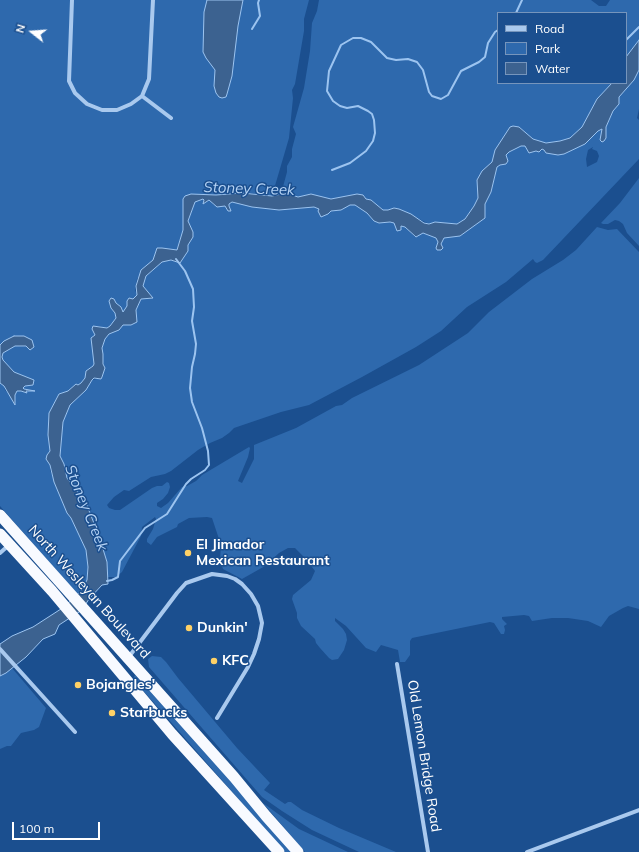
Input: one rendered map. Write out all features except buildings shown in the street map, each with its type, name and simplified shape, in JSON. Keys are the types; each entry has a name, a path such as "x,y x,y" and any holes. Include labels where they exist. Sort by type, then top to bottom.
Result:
{"highway":[{"name":"North Wesleyan Boulevard","path":"0,516 56,587 82,626 119,672 172,734 278,852"},
{"name":"North Wesleyan Boulevard","path":"0,534 56,587 92,618 234,777 298,852"},
{"path":"241,810 268,852"}],"street":[{"path":"72,0 69,80 75,93 87,104 102,110 117,110 131,104 142,96 149,78 153,0"},
{"path":"142,96 171,118"},
{"path":"0,553 10,544"},
{"path":"128,658 182,586 186,583 212,574 235,579 251,594 258,606 262,623 259,639 248,667 217,718"},
{"path":"0,649 75,732"},
{"name":"Old Lemon Bridge Road","path":"397,664 428,852"},
{"path":"527,852 639,810"}],"green space":[{"path":"0,0 309,0 304,19 304,31 295,84 292,90 293,98 289,138 272,196 251,193 216,195 199,194 183,199 183,230 177,250 162,248 155,254 154,260 137,279 135,290 137,295 133,299 129,298 126,310 123,312 121,307 116,303 111,308 115,313 116,318 110,326 106,328 98,326 93,332 95,335 92,339 93,366 86,371 85,378 81,383 78,385 76,384 68,391 59,394 49,413 48,435 50,470 67,513 71,518 87,554 87,580 78,595 0,506 0,383 15,401 17,391 26,393 27,389 24,389 23,387 25,385 30,386 34,380 14,372 2,357 3,353 15,346 34,347 4,341 0,345"},
{"path":"319,0 591,0 599,6 606,6 610,0 639,0 639,40 627,56 627,12 497,12 497,84 611,84 597,99 582,127 570,138 546,143 533,139 519,127 502,140 495,150 492,162 477,180 478,198 465,219 457,224 435,222 429,224 399,209 394,208 383,210 371,200 357,194 331,199 311,194 298,197 286,193 281,194 287,172 287,166 292,157 292,149 296,134 293,127 304,88 310,51 312,23 317,11"},
{"path":"639,70 639,109 637,118 639,120 639,159 543,260 537,263 533,259 506,282 467,307 441,331 416,347 309,405 281,412 234,428 222,438 198,450 171,471 151,477 129,491 124,490 114,497 107,505 109,508 120,510 152,488 162,486 167,482 169,483 170,487 168,493 157,503 157,506 161,508 168,503 182,487 196,481 202,475 249,447 248,457 238,481 242,483 254,459 254,445 296,428 336,406 342,405 352,398 419,365 468,333 489,312 532,279 576,250 597,227 608,230 617,229 639,252 639,609 628,606 623,608 609,616 601,627 588,621 568,618 552,618 532,621 529,616 524,615 502,617 507,624 504,626 504,634 501,634 494,623 490,622 412,638 410,641 410,655 405,662 400,662 398,650 381,645 376,652 366,648 346,626 335,618 335,621 346,634 347,640 344,650 338,659 332,660 320,648 315,639 301,626 297,618 297,613 292,599 293,595 311,580 315,571 295,548 288,548 279,553 265,566 242,579 223,569 220,560 221,545 212,518 189,518 178,524 177,527 157,537 151,545 147,542 147,539 153,529 156,519 155,517 142,527 141,536 122,572 116,577 108,577 107,562 94,522 86,503 67,478 64,464 61,461 60,456 63,422 70,405 86,390 92,380 97,379 102,374 105,368 102,360 102,348 105,339 109,334 137,318 136,310 141,299 151,295 143,285 146,276 162,262 171,260 180,263 188,251 188,245 193,237 193,232 188,221 195,202 202,199 205,200 205,203 209,200 214,205 225,205 228,211 230,209 229,204 232,202 252,207 279,210 314,207 328,214 331,211 341,210 350,204 355,205 367,213 374,221 379,223 390,222 405,227 415,237 423,233 436,238 441,244 444,238 460,236 485,218 485,204 491,192 497,167 506,157 506,154 521,146 525,146 536,151 544,150 558,155 564,154 585,144 598,131 603,129 606,138 606,127 613,111 619,104 619,97 634,80","holes":["593,147 592,149 597,151 599,156 597,162 587,167 586,159 588,150"]},
{"path":"639,178 639,246 627,233 623,224 619,221 615,220 608,224 601,223 620,203"},
{"path":"152,656 161,657 166,662 237,748 270,783 264,790 285,804 291,802 302,810 339,828 396,852 359,852 312,830 262,797 149,667 148,659"},
{"path":"12,668 46,708 39,727 34,730 21,733 11,746 0,749 0,676"},
{"path":"135,675 295,852 285,852 133,679"},
{"path":"263,803 299,829 348,852 305,852"}],"water":[{"path":"207,0 243,0 238,26 232,76 226,97 222,98 216,93 214,86 215,70 203,52 204,12"},
{"name":"Stoney Creek","path":"639,40 639,70 634,80 619,97 619,104 613,111 606,127 606,138 604,141 602,142 600,140 602,129 585,144 564,154 558,155 546,153 542,149 539,152 536,151 529,153 525,146 521,146 509,152 506,155 508,161 506,164 497,167 491,192 485,204 485,218 460,236 444,238 441,244 443,248 441,250 437,250 436,248 438,242 436,238 423,233 416,237 405,227 401,226 401,230 397,231 394,223 379,223 374,221 367,213 355,205 350,205 341,210 331,211 321,217 318,211 319,209 314,207 279,210 252,207 232,202 229,204 231,211 228,211 225,206 217,207 209,200 203,204 203,199 195,202 188,221 193,232 193,237 188,245 188,251 180,263 171,260 162,262 146,276 143,286 153,298 141,299 136,310 137,322 131,325 123,325 119,330 109,334 105,339 102,348 103,364 105,368 101,379 94,378 92,380 86,390 70,405 63,422 60,456 64,464 67,478 86,503 99,536 107,562 108,584 102,585 89,599 82,610 59,625 55,634 43,639 26,657 0,676 0,644 12,636 33,627 64,607 81,591 87,580 88,567 86,550 71,518 67,513 54,482 50,465 46,459 50,451 48,435 49,413 59,394 68,391 76,384 78,385 81,383 85,378 86,371 93,366 91,338 95,335 92,329 93,326 107,328 116,318 109,301 111,298 114,299 121,307 123,312 127,306 127,301 129,298 133,299 137,295 136,286 141,270 153,260 157,248 177,250 183,230 183,199 185,196 191,194 216,195 242,193 272,196 286,193 298,197 311,194 331,199 357,194 363,195 366,199 371,200 383,210 394,208 399,209 411,214 424,223 429,224 435,222 457,224 465,219 474,206 478,198 477,180 482,171 492,162 495,150 510,127 519,127 533,139 546,143 570,138 582,127 597,99 611,84 627,84 627,56"},
{"path":"14,336 24,336 32,340 34,347 30,350 26,346 15,346 3,353 3,360 14,372 34,380 33,385 25,386 23,388 35,391 26,391 27,393 17,391 15,395 15,405 4,386 0,383 0,345 4,341"}],"waterway":[{"path":"252,29 260,16 259,0"},
{"path":"516,12 522,0"},
{"path":"627,39 639,27"},
{"path":"332,170 350,163 366,151 373,141 375,133 372,114 358,106 347,108 340,106 333,101 327,91 329,71 341,45 353,38 361,38 371,42 387,58 396,60 408,59 417,62 423,70 429,92 432,96 441,99 448,95 461,71 479,62 485,57 488,43 497,31"},
{"path":"107,581 118,577 120,561 145,528 167,514 186,484 205,470 209,465 208,451 202,428 192,402 190,388 196,344 192,321 194,307 193,289 185,271 176,259"}],"place":[{"name":"El Jimador Mexican Restaurant","path":"188,553"},
{"name":"Dunkin'","path":"189,628"},
{"name":"KFC","path":"214,661"},
{"name":"Bojangles'","path":"78,685"},
{"name":"Starbucks","path":"112,713"}]}
